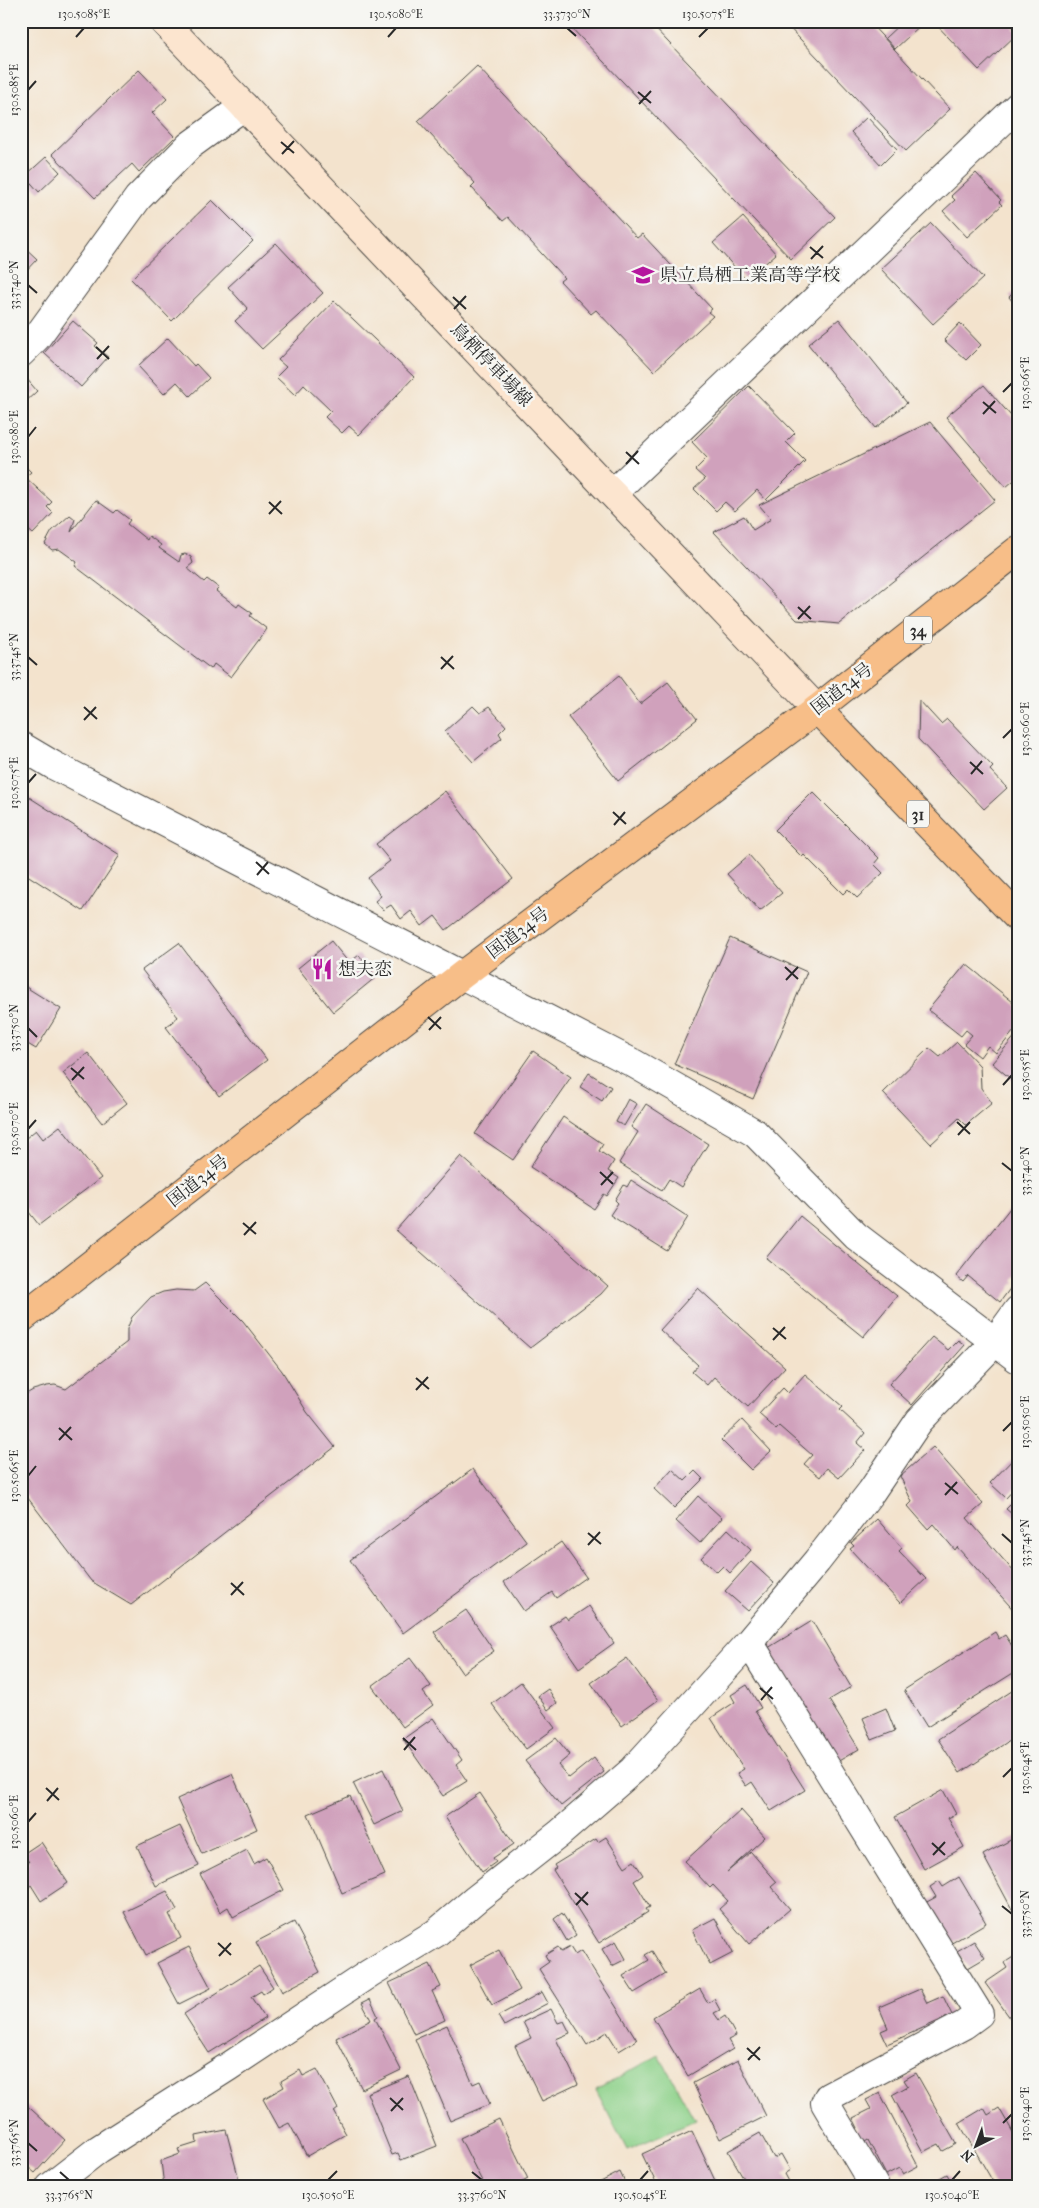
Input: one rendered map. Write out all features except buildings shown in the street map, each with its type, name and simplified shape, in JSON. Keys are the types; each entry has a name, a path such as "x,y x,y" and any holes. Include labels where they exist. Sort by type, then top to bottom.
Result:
{"main road":[{"name":"鳥栖停車場線","path":"163,21 817,709"},
{"name":"国道34号","path":"21,1319 462,975 817,709 1018,550"},
{"name":"31","path":"817,709 1018,918"}],"street":[{"path":"21,353 37,337 138,198 189,146 244,106"},
{"path":"613,493 1018,106"},
{"path":"21,746 61,770 633,1063 755,1133 856,1236 994,1343 1018,1359"},
{"path":"50,2187 99,2148 228,2067 370,1973 436,1933 476,1899 560,1834 633,1770 749,1642 817,1561 871,1492 919,1421 994,1343 1018,1310"},
{"path":"749,1642 979,2014 964,2025 828,2097 825,2103 875,2187"}],"green space":[{"path":"659,2055 695,2120 627,2150 596,2090"}],"place":[{"name":"県立鳥栖工業高等学校","path":"643,275"},
{"name":"想夫恋","path":"322,969"}]}
